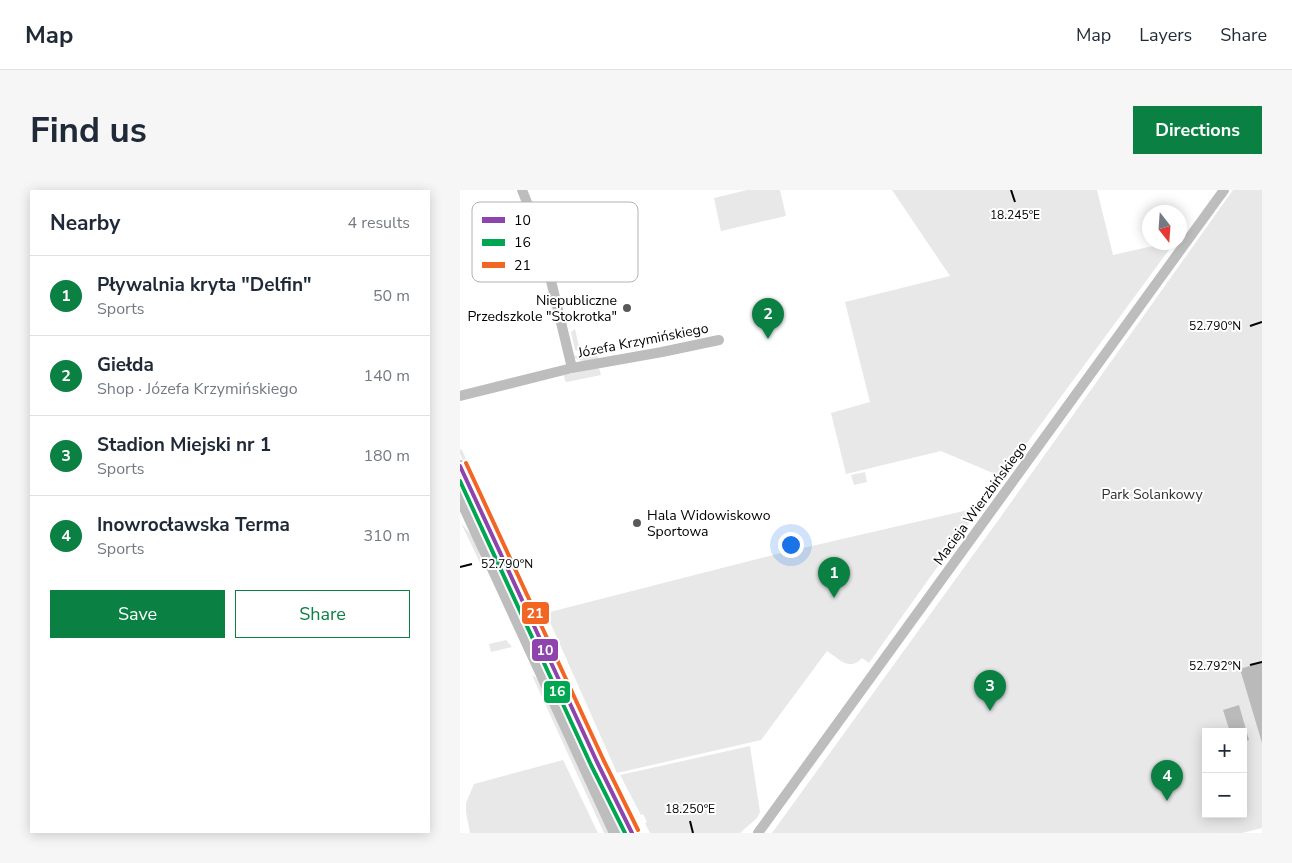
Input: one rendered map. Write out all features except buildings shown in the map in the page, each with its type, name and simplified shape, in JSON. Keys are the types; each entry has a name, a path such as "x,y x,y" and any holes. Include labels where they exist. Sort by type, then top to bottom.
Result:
{"street":[{"name":"Józefa Krzymińskiego","path":"522,190 527,202"},
{"name":"Macieja Wierzbińskiego","path":"758,833 1224,190"},
{"name":"Józefa Krzymińskiego","path":"551,282 572,368"},
{"name":"Józefa Krzymińskiego","path":"460,396 572,368 719,340"},
{"path":"460,466 597,762 632,833"},
{"path":"460,497 615,833"}],"green space":[{"path":"747,190 780,190 786,216 721,231 714,198"},
{"path":"892,190 1097,190 1113,255 1142,248 1142,250 1169,250 1002,477 941,451 846,474 831,413 870,402 845,302 950,276"},
{"name":"Park Solankowy","path":"1233,190 1262,190 1262,828 1242,833 772,833 1002,515"},
{"path":"575,329 580,351 575,350 571,332"},
{"path":"597,353 598,359 588,361 578,360 573,356"},
{"path":"599,368 601,375 565,381 564,375"},
{"path":"460,449 481,491 478,492 460,454"},
{"path":"865,472 867,482 854,485 851,475"},
{"path":"460,478 626,833 623,833 586,758 460,485"},
{"path":"484,497 508,549 505,550 481,498"},
{"path":"981,507 869,663 862,658 853,664 844,663 827,651 761,740 617,773 546,613 777,554"},
{"path":"461,523 472,536 477,546 484,571"},
{"path":"513,558 534,606 533,609 509,560"},
{"path":"538,616 627,801 615,786 537,621"},
{"path":"506,640 512,647 491,652 489,644"},
{"path":"532,675 538,680 609,833 604,833"},
{"path":"750,746 760,812 757,818 740,833 650,833 643,814 641,815 620,775"},
{"path":"563,760 598,833 470,833 466,803 474,784"}],"shaded area":[{"path":"1262,662 1262,743 1240,669"},
{"path":"1239,705 1246,728 1229,728 1223,710"}],"transit line":[{"name":"21","path":"466,463 603,759 638,830"},
{"name":"10","path":"460,466 597,762 632,833"},
{"name":"16","path":"460,481 591,765 625,833"}],"place":[{"name":"Niepubliczne Przedszkole \"Stokrotka\"","path":"627,308"},
{"name":"Giełda","path":"768,339"},
{"name":"Hala Widowiskowo Sportowa","path":"637,523"},
{"name":"Pływalnia kryta \"Delfin\"","path":"834,598"},
{"name":"Stadion Miejski nr 1","path":"990,711"},
{"name":"Inowrocławska Terma","path":"1167,801"}]}
